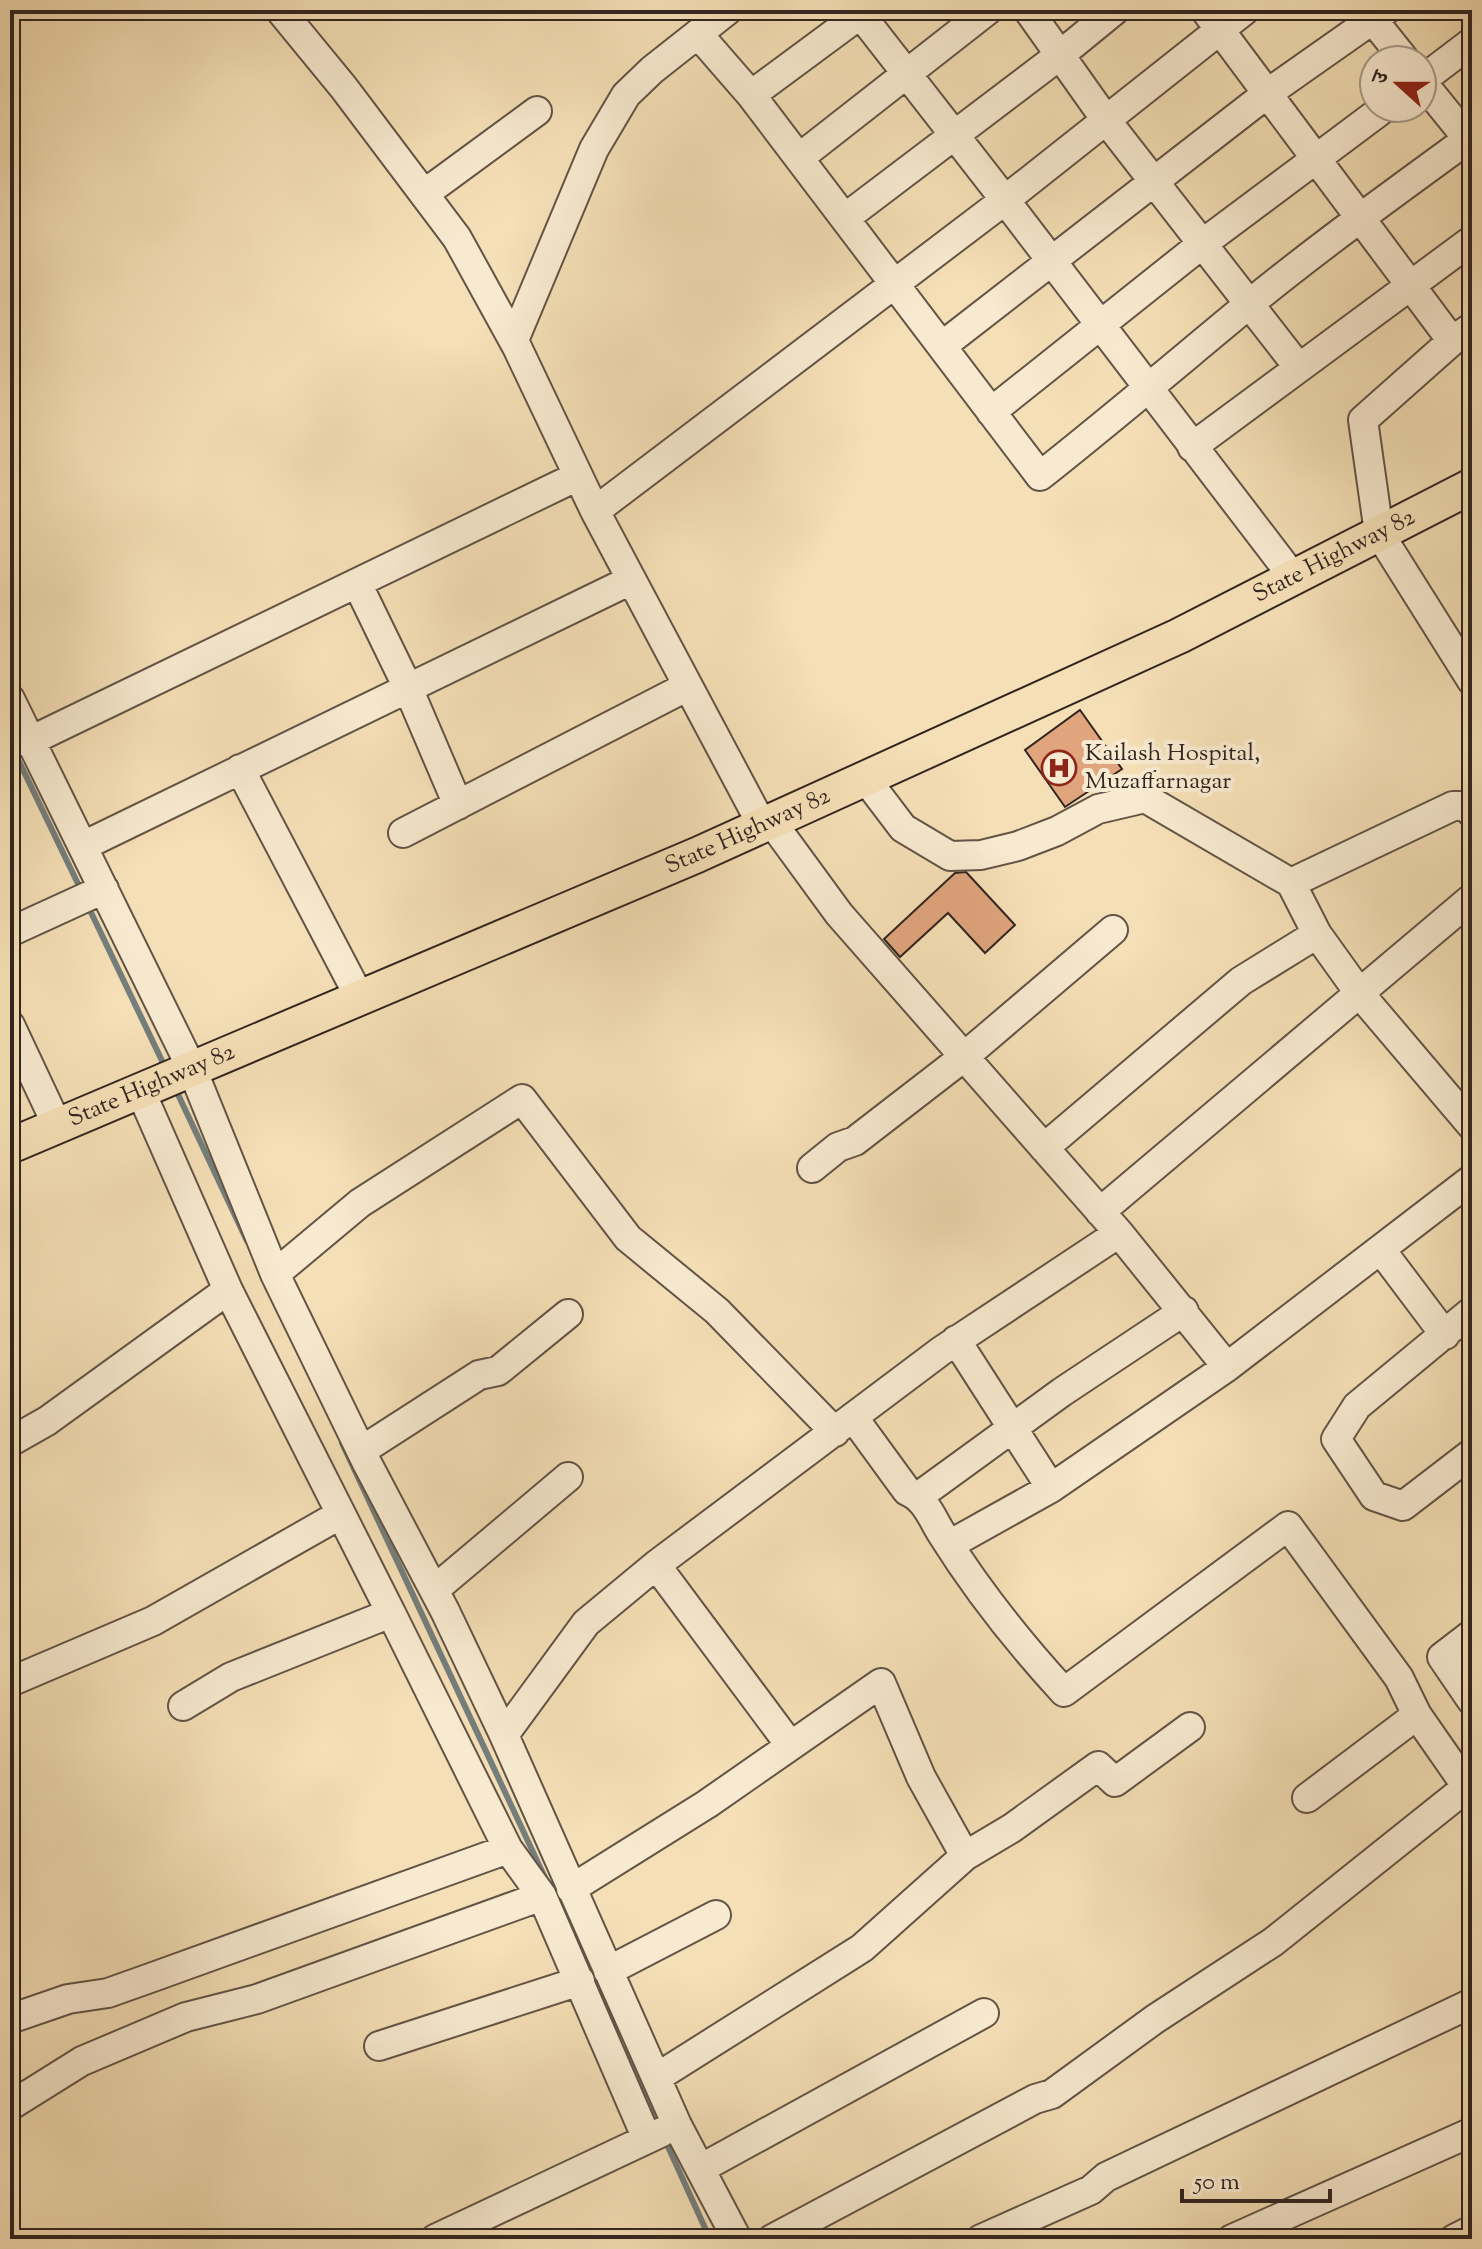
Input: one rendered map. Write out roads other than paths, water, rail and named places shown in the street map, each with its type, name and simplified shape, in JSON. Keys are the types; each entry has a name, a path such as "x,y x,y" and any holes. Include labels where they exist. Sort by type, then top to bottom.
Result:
{"main road":[{"name":"State Highway 82","path":"10,1146 767,823 1179,636 1472,486"}],"street":[{"path":"514,340 594,149 626,95 728,10"},
{"path":"799,158 988,10"},
{"path":"1028,10 1106,120 1299,368"},
{"path":"845,218 1115,10"},
{"path":"595,511 1106,120 1213,19 1245,10"},
{"path":"751,95 861,11 1293,577"},
{"path":"942,346 1374,13 1394,44"},
{"path":"294,15 457,238 514,340 631,580 767,823 839,914 1110,1222 1227,1367"},
{"path":"1213,19 1411,286 1462,334 1363,420 1379,533 1472,681"},
{"path":"698,34 751,95 1040,476 1360,218 1470,141 1438,101"},
{"path":"1438,69 1472,42"},
{"path":"424,194 537,111"},
{"path":"991,412 1202,244 1362,124"},
{"path":"1192,447 1472,240"},
{"path":"20,741 578,476"},
{"path":"83,846 631,580"},
{"path":"357,583 408,688 458,805"},
{"path":"403,833 688,686"},
{"path":"10,699 20,741 83,846 91,895 168,1079 275,1274 504,1735 656,2078 662,2133"},
{"path":"240,769 360,998"},
{"path":"865,778 903,828 950,856 981,855 1018,846 1057,831 1098,809 1145,798 1291,883 1317,934 1360,994 1472,1126"},
{"path":"1291,883 1453,806 1466,806 1472,813"},
{"path":"10,932 91,895"},
{"path":"504,1735 586,1623 656,1565 1110,1222 1360,994 1472,898"},
{"path":"812,1168 838,1147 855,1141 965,1056 1113,930"},
{"path":"1044,1148 1241,981 1317,934"},
{"path":"10,1025 57,1125"},
{"path":"168,1079 228,1290 508,1849 542,1896 580,1981 662,2133 700,2169 737,2239"},
{"path":"275,1274 360,1203 522,1099 628,1238 717,1311 844,1425 907,1491 919,1496 949,1545 1020,1644 1064,1692 1288,1526 1399,1678 1417,1715 1467,1787 1273,1942 1155,2019 1052,2094 1035,2099 772,2239"},
{"path":"949,1545 1051,1488 1227,1367 1472,1179"},
{"path":"1381,1250 1445,1335"},
{"path":"10,1442 47,1421 228,1290"},
{"path":"919,1496 1013,1427 1184,1311"},
{"path":"1472,1311 1357,1406 1336,1439 1374,1496 1403,1506 1472,1453"},
{"path":"361,1451 479,1375 498,1371 568,1314"},
{"path":"956,1340 1051,1488"},
{"path":"434,1590 568,1477"},
{"path":"10,1682 153,1621 341,1514"},
{"path":"656,1565 790,1745"},
{"path":"183,1706 231,1677 391,1613"},
{"path":"1472,1634 1442,1657 1472,1701"},
{"path":"571,1889 707,1804 881,1683 921,1777 965,1856"},
{"path":"1307,1798 1417,1715"},
{"path":"656,2078 862,1948 965,1856 1012,1828 1098,1766 1115,1782 1190,1727"},
{"path":"10,2019 68,1999 108,1993 508,1849"},
{"path":"10,2106 82,2061 186,2017 257,1999 542,1896"},
{"path":"608,1971 716,1915"},
{"path":"379,2046 580,1981"},
{"path":"981,2239 1091,2190 1106,2177 1472,2003"},
{"path":"700,2169 984,2013"},
{"path":"1232,2239 1472,2132"},
{"path":"435,2239 662,2133"},
{"path":"1454,2239 1472,2230"}],"waterway":[{"path":"13,749 81,890"},
{"path":"87,904 165,1067"},
{"path":"175,1088 247,1241"},
{"path":"342,1443 547,1882"},
{"path":"623,2049 658,2126"},
{"path":"665,2140 710,2239"}],"place":[{"name":"Kailash Hospital, Muzaffarnagar","path":"1059,768"}]}
